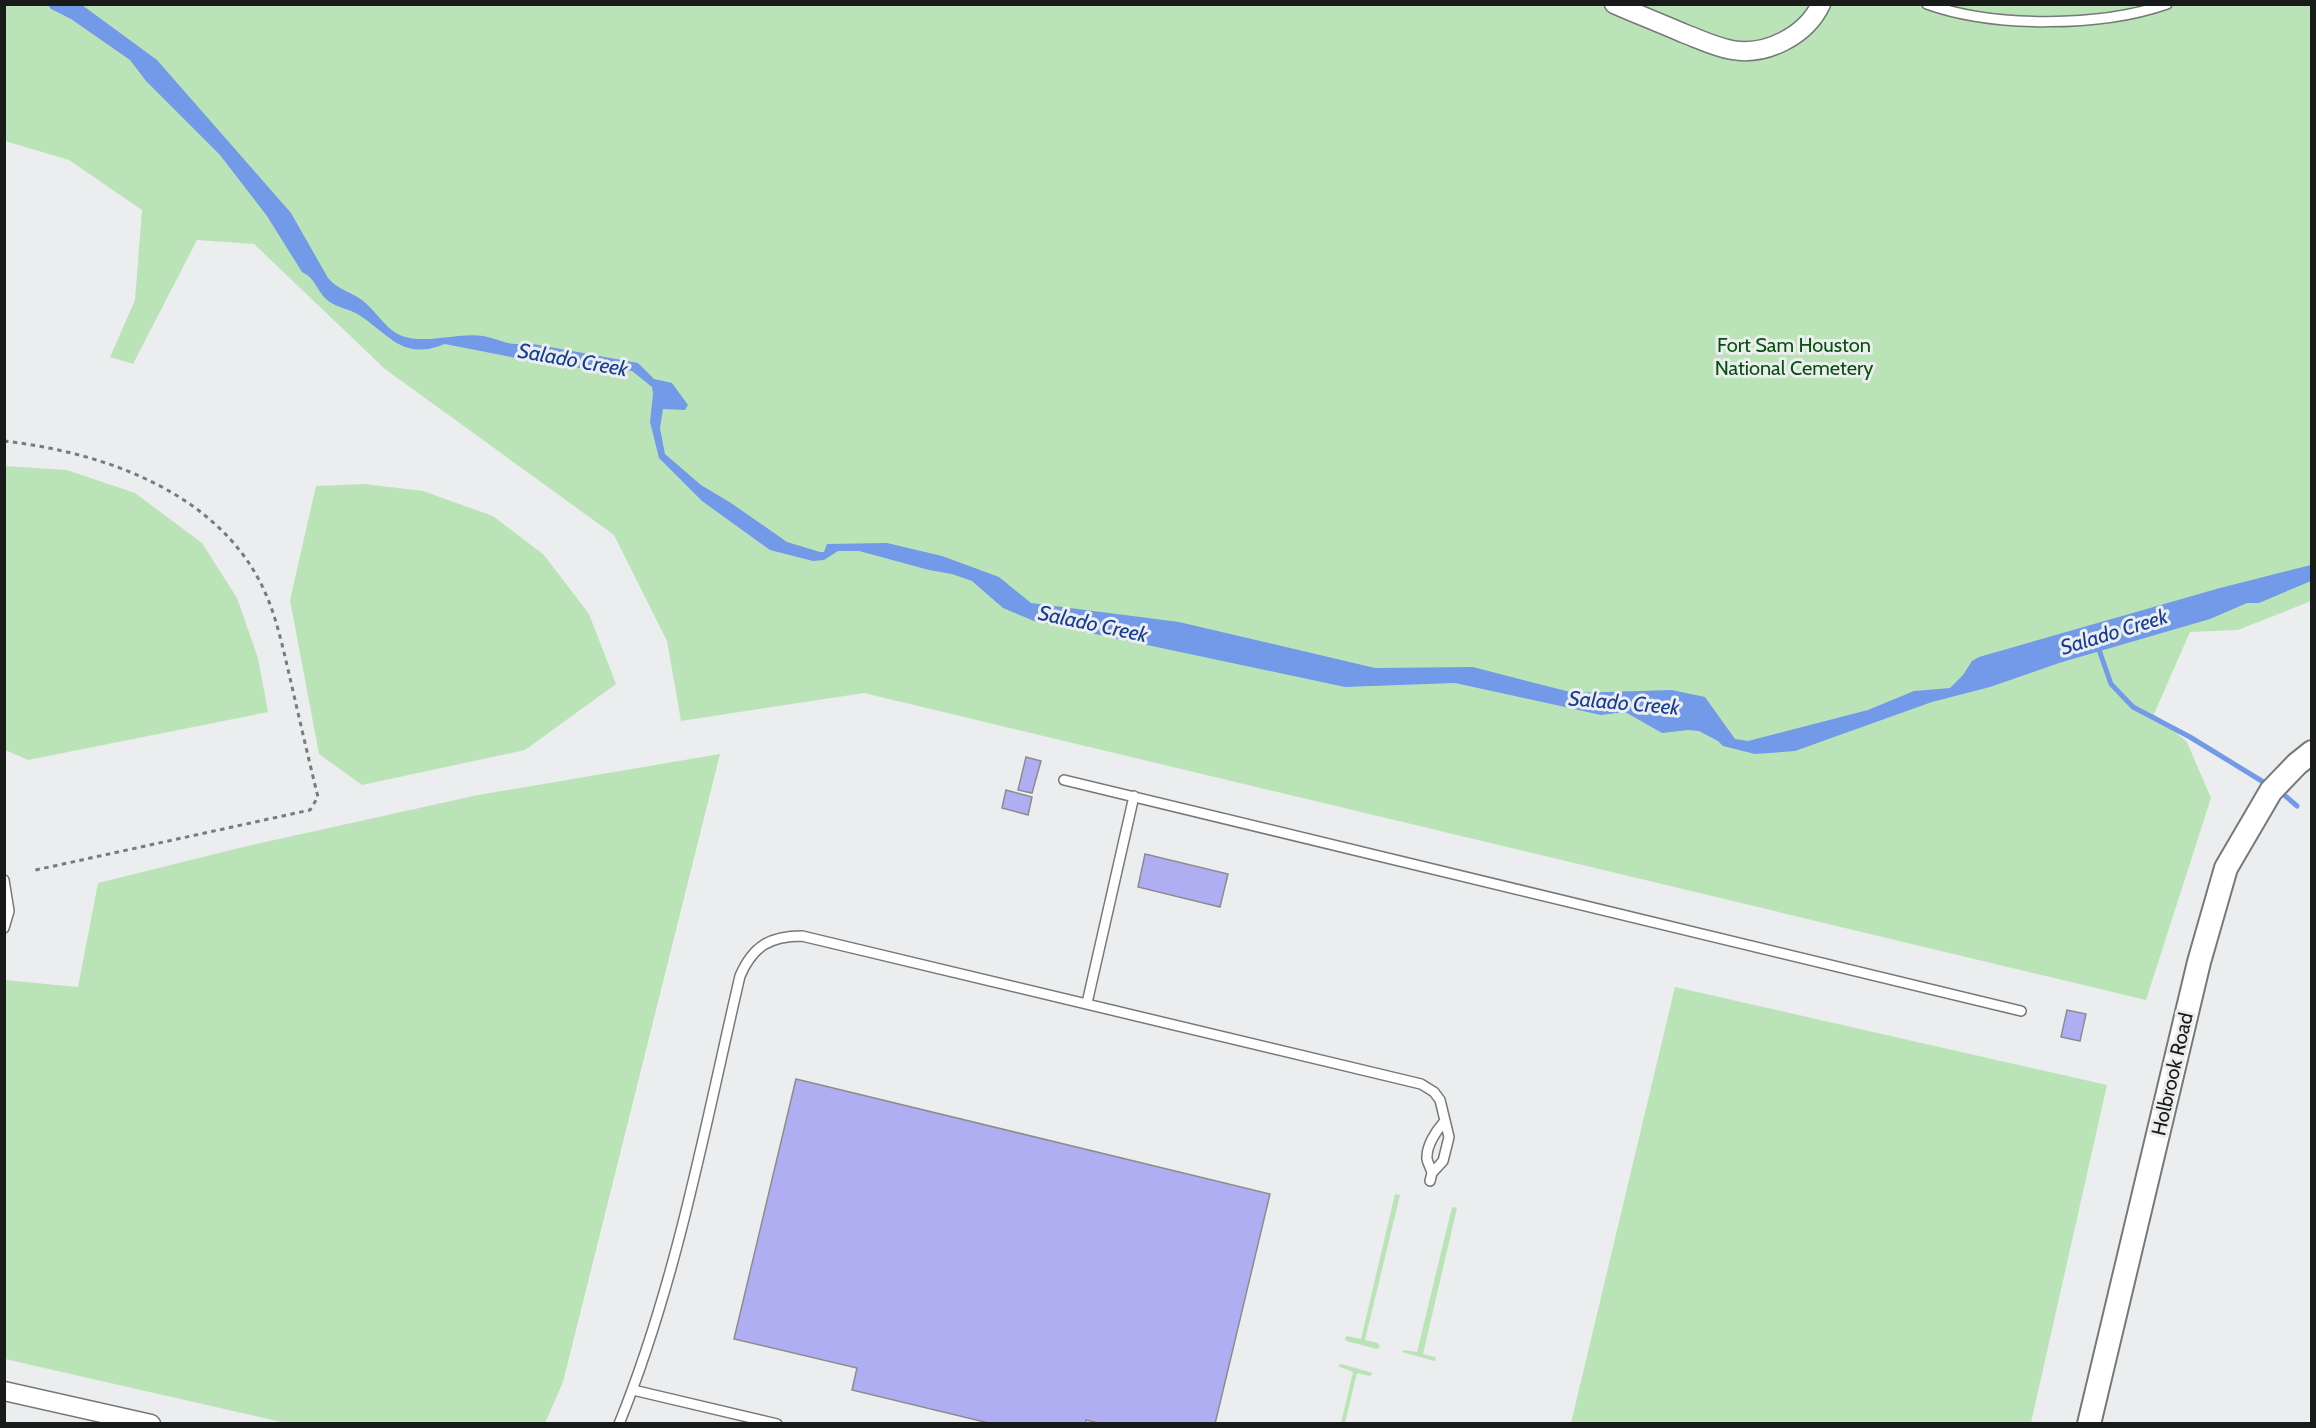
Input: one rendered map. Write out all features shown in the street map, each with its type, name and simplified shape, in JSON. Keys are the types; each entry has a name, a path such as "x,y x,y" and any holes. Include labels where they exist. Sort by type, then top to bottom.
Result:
{"street":[{"path":"1614,4 1733,51 1760,49 1783,43 1804,29 1821,4"},
{"name":"Holbrook Road","path":"2089,1424 2201,952 2226,868 2271,791 2312,752"},
{"path":"4,1391 151,1424"}],"lane":[{"path":"1927,4 1988,18 2037,21 2092,20 2145,12 2167,4"},
{"path":"1064,780 2021,1011"},
{"path":"1087,1003 1134,796"},
{"path":"4,880 9,911 4,928"},
{"path":"619,1424 633,1390 669,1276 740,976 745,964 756,951 773,940 785,936 802,936 1421,1084 1434,1092 1440,1100 1449,1137 1443,1161 1431,1177 1427,1158 1433,1137 1444,1122"},
{"path":"633,1390 777,1424"}],"path":[{"path":"4,441 93,459 148,478 195,508 233,541 259,579 276,621 318,797 310,810 31,872"}],"green space":[{"name":"Fort Sam Houston National Cemetery","path":"4,5 2311,5 2311,601 2238,630 2190,632 2154,714 2187,742 2211,798 2146,1000 864,693 681,721 667,641 614,535 385,369 254,244 197,240 133,364 110,357 135,300 142,210 69,160 5,141"},
{"path":"5,466 67,470 135,493 202,543 237,598 258,658 268,712 28,760 5,750"},
{"path":"365,484 423,491 493,516 544,555 589,614 616,684 525,750 362,785 319,754 290,600 316,486"},
{"path":"720,754 563,1382 545,1423 286,1423 5,1359 5,980 78,987 98,883 243,847 478,795"},
{"path":"1675,987 2107,1085 2031,1423 1571,1423"},
{"path":"1395,1194 1400,1195 1365,1340 1378,1343 1380,1347 1377,1349 1346,1341 1345,1338 1347,1336 1361,1339"},
{"path":"1452,1207 1457,1208 1423,1354 1435,1357 1434,1361 1402,1352 1404,1350 1417,1352"},
{"path":"1341,1364 1373,1373 1370,1376 1357,1373 1345,1423 1341,1423 1353,1372 1338,1366"}],"water":[{"name":"Salado Creek","path":"48,5 82,5 157,60 291,213 328,278 362,300 396,333 416,339 483,336 510,343 528,343 638,363 654,379 672,383 688,405 685,410 663,409 660,428 665,454 701,485 787,542 820,552 824,552 827,544 887,543 942,556 999,577 1031,603 1179,622 1375,668 1473,667 1574,693 1672,690 1705,697 1735,739 1748,741 1868,710 1914,691 1950,688 1963,675 1972,661 1979,657 2220,588 2311,565 2311,581 2259,603 2247,603 2210,619 2059,663 1990,687 1932,702 1795,751 1755,754 1723,746 1699,731 1662,733 1625,712 1601,715 1455,683 1345,687 1034,621 1003,608 972,581 952,574 859,551 838,551 824,560 813,561 770,550 702,501 659,458 650,422 652,387 632,371 588,365 580,368 553,363 546,364 445,344 418,350 408,348 389,338 359,315 329,302 310,277 302,272 267,216 220,155 146,81 130,60"}],"building":[{"path":"1026,757 1041,761 1032,793 1018,790"},
{"path":"1006,790 1032,797 1028,815 1002,808"},
{"path":"1145,854 1228,874 1220,907 1138,887"},
{"path":"2067,1010 2086,1014 2080,1041 2061,1037"},
{"path":"796,1079 1270,1194 1215,1424 1103,1424 1086,1420 1086,1424 993,1424 852,1390 857,1368 734,1339"}],"waterway":[{"name":"Salado Creek","path":"2097,644 2111,684 2133,707 2190,737 2265,783"},
{"path":"2282,793 2297,806"}]}
